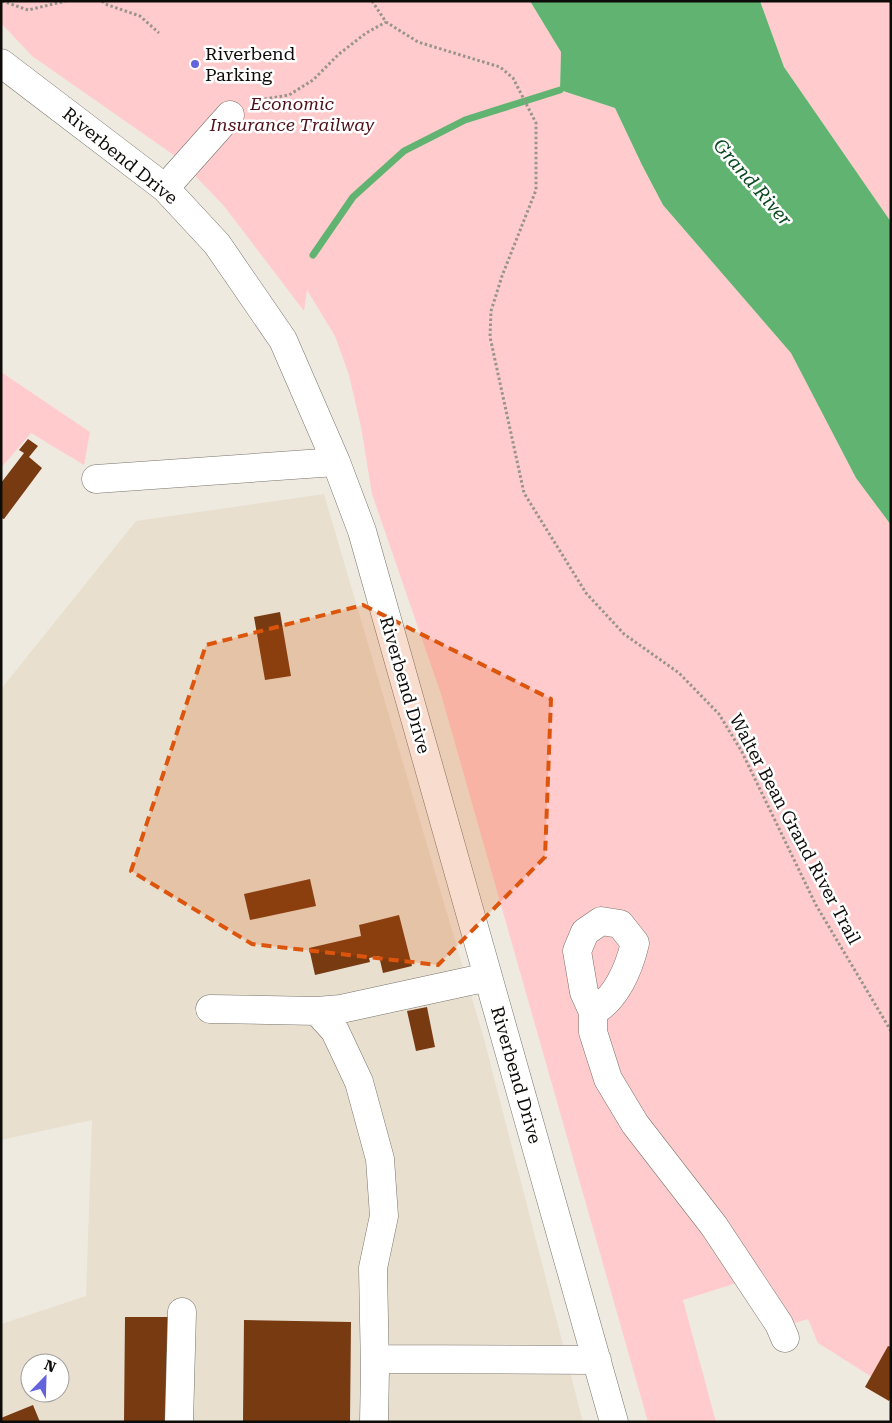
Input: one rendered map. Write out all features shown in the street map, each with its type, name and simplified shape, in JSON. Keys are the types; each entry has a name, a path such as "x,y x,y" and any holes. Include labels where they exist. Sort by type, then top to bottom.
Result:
{"street":[{"name":"Riverbend Drive","path":"1,63 165,188 216,244 283,340 336,462 362,531 614,1422"},
{"path":"165,188 230,115"},
{"path":"96,480 336,462"},
{"path":"210,1009 341,1010 488,976"},
{"path":"316,1011 335,1031 359,1082 380,1159 384,1216 373,1268 374,1422"},
{"path":"593,1012 593,1032 608,1079 635,1124 714,1226 779,1324 785,1338"},
{"path":"179,1422 182,1312"},
{"path":"375,1359 597,1360"}],"path":[{"path":"2,1 28,10 66,1"},
{"path":"102,1 105,4 140,16 159,33"},
{"name":"Walter Bean Grand River Trail","path":"372,1 386,22 418,42 500,67 513,78 536,123 536,190 502,276 491,311 490,337 524,493 586,592 624,634 680,673 719,714 742,752 816,905 891,1031"},
{"path":"230,115 265,99 289,95 313,80 339,54 366,32 386,22"}],"highlighted area":[{"path":"363,605 551,699 545,857 438,965 252,944 131,871 206,645"}],"shaded area":[{"path":"324,494 484,1039 583,1422 1,1422 1,1324 86,1296 92,1120 1,1140 1,689 136,521"}],"green space":[{"name":"Economic Insurance Trailway","path":"1,1 530,1 561,52 560,90 615,108 663,205 791,353 856,478 891,525 891,1389 818,1343 808,1319 788,1325 743,1281 683,1300 716,1422 648,1422 441,694 372,494 361,427 349,375 335,336 307,290 304,311 224,206 178,158 32,56 1,23"},
{"path":"760,1 891,1 891,222 784,67"},
{"path":"1,372 90,432 84,465 31,433 1,468"}],"water":[{"name":"Grand River","path":"530,1 760,1 784,67 891,222 891,525 856,478 791,353 663,205 615,108 560,90 561,52"}],"building":[{"path":"28,439 38,446 29,457 42,468 4,519 1,518 1,483 24,453 19,450"},
{"path":"280,612 291,676 265,680 254,617"},
{"path":"310,879 316,906 250,920 244,894"},
{"path":"399,915 412,966 383,973 379,956 369,958 370,962 315,975 309,948 361,936 359,925"},
{"path":"427,1007 435,1047 416,1051 407,1011"},
{"path":"125,1317 170,1317 169,1422 124,1422"},
{"path":"244,1320 351,1322 350,1422 243,1422"},
{"path":"888,1346 891,1347 891,1397 889,1401 865,1387"},
{"path":"33,1405 40,1422 1,1422 1,1418"}],"waterway":[{"path":"313,255 353,197 404,151 465,120 560,90"}],"place":[{"name":"Riverbend Parking","path":"195,64"}]}
